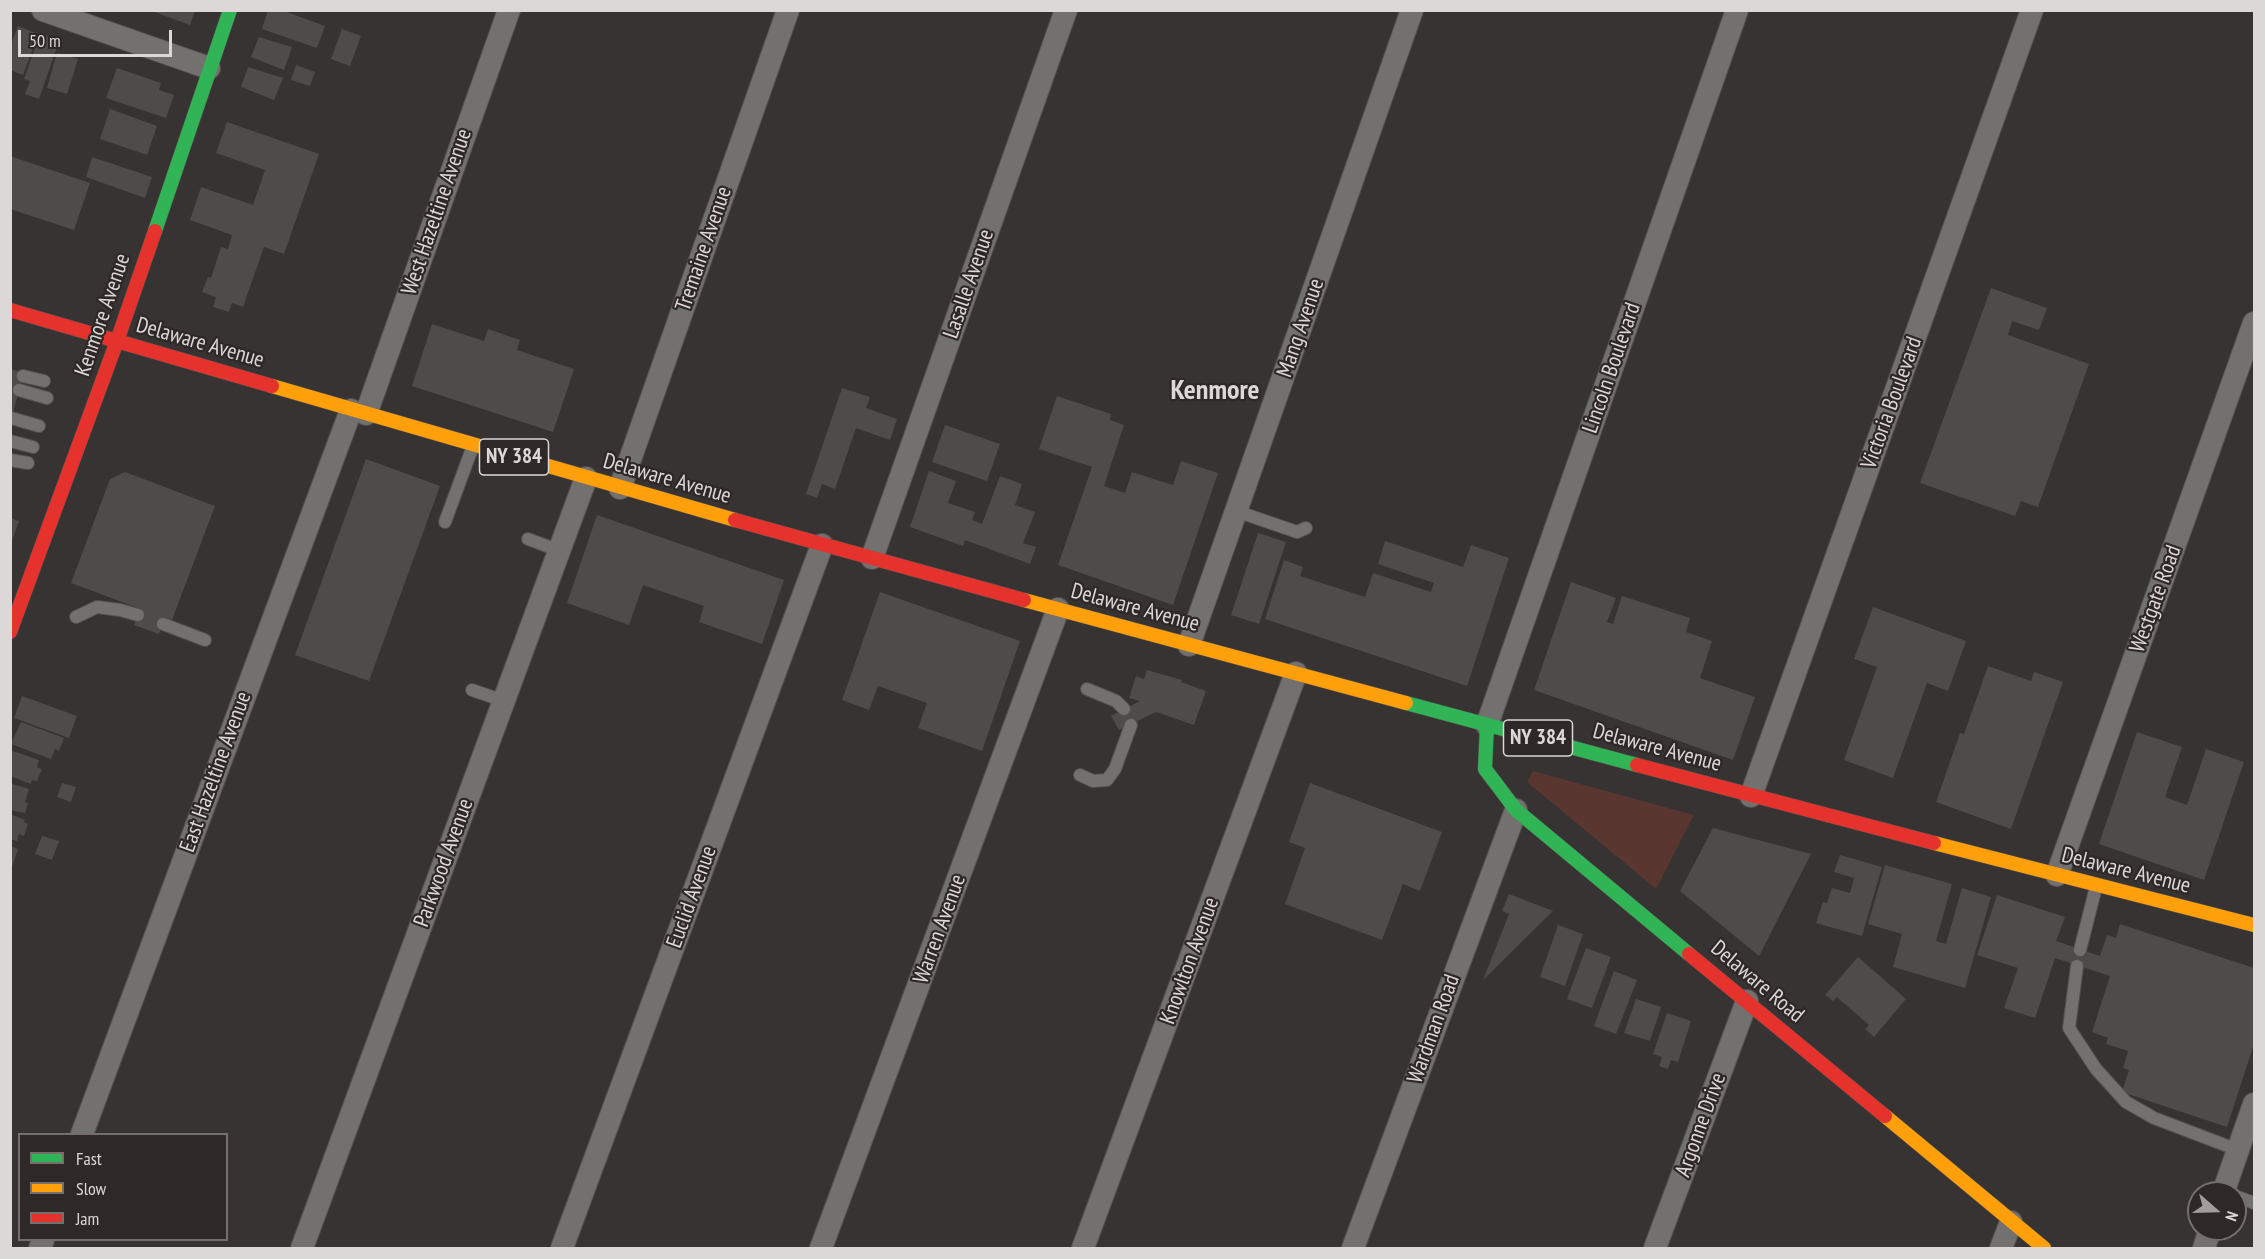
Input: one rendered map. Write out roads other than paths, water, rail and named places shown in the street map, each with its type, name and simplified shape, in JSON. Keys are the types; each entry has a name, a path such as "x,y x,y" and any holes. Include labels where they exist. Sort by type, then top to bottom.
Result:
{"main road":[{"name":"Kenmore Avenue","path":"10,632 117,340 230,10"},
{"name":"Delaware Avenue","path":"10,310 822,545 1487,725 2096,886 2254,925"},
{"name":"Delaware Road","path":"1487,725 1485,769 1516,810 2044,1248"}],"street":[{"path":"44,10 209,68"},
{"name":"West Hazeltine Avenue","path":"358,412 509,10"},
{"name":"Tremaine Avenue","path":"620,488 788,10"},
{"name":"Lasalle Avenue","path":"872,558 1066,10"},
{"name":"Mang Avenue","path":"1189,645 1412,10"},
{"name":"Lincoln Boulevard","path":"1487,725 1737,10"},
{"name":"Victoria Boulevard","path":"1751,795 2032,10"},
{"name":"Westgate Road","path":"2057,875 2254,323"},
{"name":"East Hazeltine Avenue","path":"82,1133 358,412"},
{"name":"Parkwood Avenue","path":"302,1248 586,478"},
{"name":"Euclid Avenue","path":"562,1248 822,545"},
{"name":"Warren Avenue","path":"821,1248 1058,609"},
{"name":"Knowlton Avenue","path":"1083,1248 1296,673"},
{"name":"Wardman Road","path":"1353,1248 1516,810"},
{"name":"Argonne Drive","path":"1655,1248 1747,1001"},
{"path":"2230,1181 2254,1104"},
{"path":"2001,1248 2011,1222"}],"lane":[{"path":"23,376 44,381"},
{"path":"19,390 47,398"},
{"path":"11,418 39,426"},
{"path":"10,441 33,447"},
{"path":"445,522 473,445"},
{"path":"10,460 28,463"},
{"path":"1236,512 1297,532 1306,528"},
{"path":"528,539 560,551"},
{"path":"76,617 97,607 138,615"},
{"path":"163,624 205,640"},
{"path":"1087,689 1116,701 1124,709"},
{"path":"472,690 504,701"},
{"path":"1080,776 1093,781 1107,780 1116,769 1131,725"},
{"path":"2080,950 2096,886"},
{"path":"2077,966 2069,1028 2096,1069 2126,1102 2154,1118 2238,1150"}],"district":[{"name":"Kenmore","path":"1215,391"}]}
